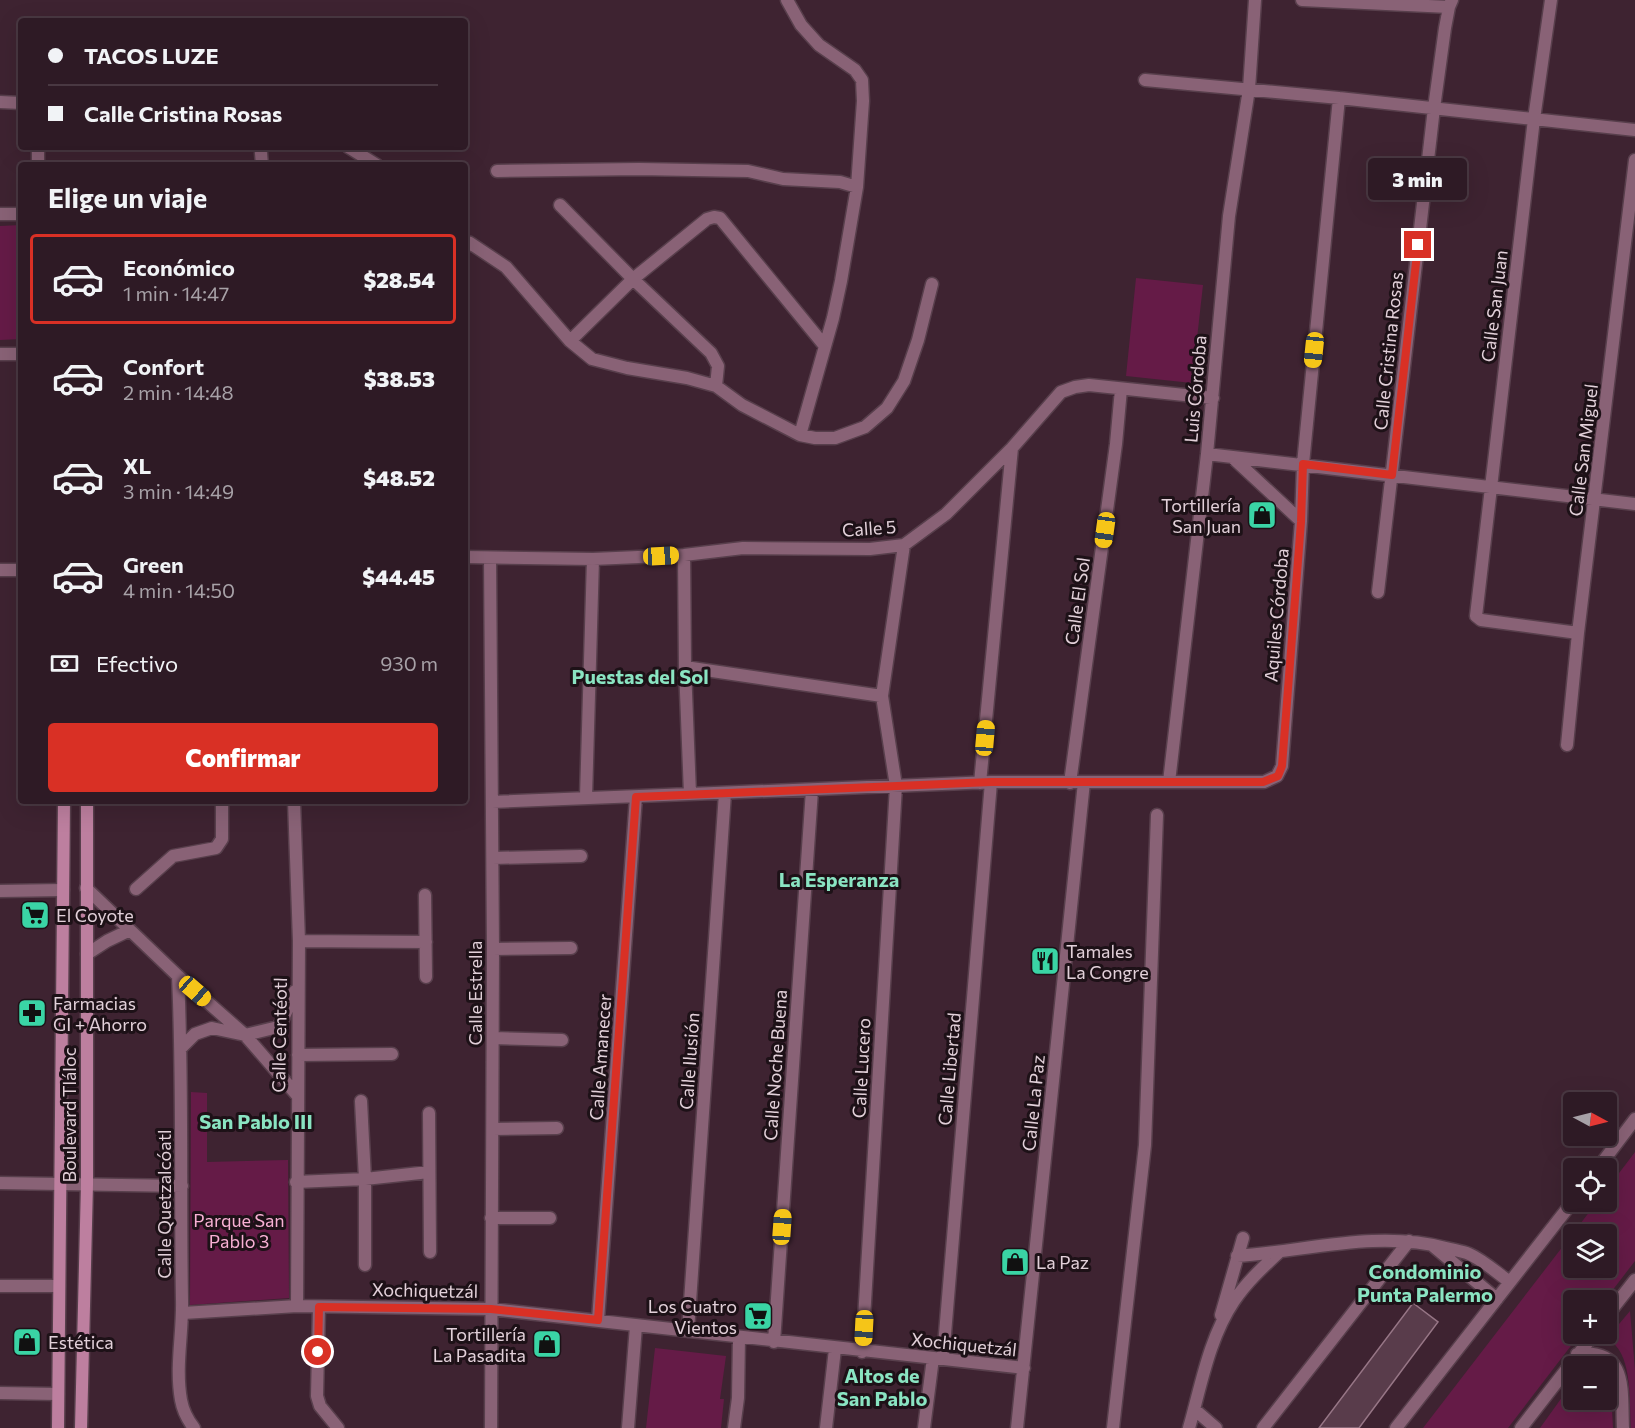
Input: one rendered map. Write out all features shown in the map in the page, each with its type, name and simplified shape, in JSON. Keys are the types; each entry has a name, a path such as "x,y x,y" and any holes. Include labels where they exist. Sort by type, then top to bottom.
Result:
{"street":[{"path":"787,0 801,26 819,45 855,70 862,80 863,101 856,187 841,281 800,435"},
{"name":"Luis Córdoba","path":"1169,782 1208,454 1229,216 1249,89 1255,0"},
{"path":"1302,0 1451,3"},
{"name":"Calle San Juan","path":"1551,0 1534,119 1476,616 1480,620 1578,633"},
{"name":"Calle Cristina Rosas","path":"1378,592 1434,108 1451,3"},
{"path":"1145,80 1635,130"},
{"name":"Aquiles Córdoba","path":"1169,782 1263,782 1278,776 1282,766 1301,522 1303,464 1339,98"},
{"path":"0,102 18,103"},
{"path":"353,150 372,162"},
{"name":"Calle San Miguel","path":"1567,745 1578,633 1635,160"},
{"path":"498,171 639,169 748,171 783,179 840,182 856,187"},
{"path":"560,205 711,353 718,366 716,386"},
{"path":"0,214 18,214"},
{"path":"570,341 633,279 707,219 714,217 720,218 816,332 824,345"},
{"path":"468,245 470,243 506,267 570,341 592,358 627,368 687,378 716,386 742,405 800,435 835,438 865,427 887,408 904,381 918,340 932,284"},
{"path":"0,354 18,354"},
{"name":"Calle 5","path":"468,557 592,559 684,555 743,548 870,549 904,545 946,514 1012,448 1061,392 1089,385 1213,398"},
{"name":"Calle El Sol","path":"1070,783 1116,444 1121,388"},
{"name":"Calle Libertad","path":"924,1428 938,1358 1012,448"},
{"path":"1208,454 1635,504"},
{"path":"1232,457 1301,522"},
{"name":"Calle Lucero","path":"862,1352 896,786 882,696 904,545"},
{"path":"684,555 685,667 690,794"},
{"name":"Calle Estrella","path":"490,558 493,858 491,1428"},
{"path":"586,797 592,559"},
{"path":"0,570 18,570"},
{"path":"685,667 882,696"},
{"path":"492,802 986,782 1169,782"},
{"name":"Calle La Paz","path":"1017,1428 1084,782"},
{"name":"Calle Noche Buena","path":"774,1342 812,790"},
{"name":"Calle Ilusión","path":"688,1331 725,793"},
{"name":"Calle Amanecer","path":"598,1320 636,797"},
{"name":"Boulevard Tláloc","path":"57,1428 64,804"},
{"name":"Boulevard Tláloc","path":"81,1428 87,1184 87,804"},
{"path":"136,890 173,856 216,848 222,839 222,804"},
{"name":"Calle Centéotl","path":"294,804 298,941 297,1306"},
{"path":"1113,1428 1145,1145 1156,815"},
{"path":"493,858 581,856"},
{"path":"86,888 178,976 245,1035 297,1095"},
{"path":"0,891 63,890"},
{"path":"425,895 426,977"},
{"path":"87,954 130,930"},
{"path":"298,941 426,942"},
{"path":"493,949 571,948"},
{"name":"Calle Quetzalcóatl","path":"178,976 182,1048 183,1313 178,1365 181,1400 186,1419 194,1428"},
{"path":"182,1048 195,1034 212,1028 245,1035 278,1027 298,985"},
{"path":"493,1038 562,1040"},
{"path":"298,1055 392,1054"},
{"path":"361,1101 365,1179 365,1265"},
{"path":"429,1113 430,1252"},
{"path":"1606,1158 1635,1119"},
{"path":"493,1130 557,1128"},
{"path":"296,1182 365,1179 429,1172"},
{"path":"0,1183 182,1186"},
{"path":"1396,1428 1565,1212"},
{"path":"491,1218 550,1218"},
{"path":"1189,1428 1243,1238"},
{"path":"1237,1256 1278,1253 1376,1239 1409,1241 1469,1254 1510,1282"},
{"path":"1263,1428 1409,1241"},
{"path":"1430,1244 1497,1299"},
{"path":"1216,1335 1234,1301 1278,1253"},
{"path":"1617,1303 1635,1280"},
{"path":"0,1286 59,1286"},
{"name":"Xochiquetzál","path":"183,1313 297,1306 491,1309 862,1352 1024,1368"},
{"path":"319,1307 317,1396 320,1406 338,1428"},
{"path":"628,1428 636,1326"},
{"path":"734,1428 738,1398 739,1337"},
{"path":"1521,1428 1586,1344"},
{"path":"826,1428 836,1349"},
{"path":"1577,1354 1598,1353 1615,1363 1619,1373 1623,1428"},
{"path":"0,1393 58,1394"},
{"path":"1194,1409 1216,1428"}],"green space":[{"path":"18,225 18,339 0,340 0,226"},
{"path":"1136,278 1203,285 1192,383 1126,376"},
{"name":"Parque San Pablo 3","path":"191,1092 207,1093 207,1162 288,1160 289,1298 190,1305"},
{"path":"1635,1152 1635,1261 1613,1290 1563,1290 1563,1344 1572,1344 1508,1428 1423,1428 1563,1246 1563,1278 1617,1278 1617,1224 1580,1224 1589,1212 1617,1212 1617,1176"},
{"path":"1630,1311 1635,1370 1635,1428 1631,1428 1627,1370 1624,1359 1614,1344 1617,1344 1617,1326"},
{"path":"655,1348 726,1356 720,1399 724,1399 721,1428 646,1428"},
{"path":"1563,1396 1563,1410 1612,1410 1613,1428 1540,1428"}],"building":[{"path":"1413,1303 1438,1322 1359,1428 1319,1428"}],"place":[{"name":"Tortillería San Juan","path":"1262,515"},
{"name":"El Coyote","path":"35,915"},
{"name":"Tamales La Congre","path":"1045,961"},
{"name":"Farmacias GI + Ahorro","path":"32,1013"},
{"name":"La Paz","path":"1015,1262"},
{"name":"Los Cuatro Vientos","path":"758,1316"},
{"name":"Estética","path":"27,1342"},
{"name":"Tortillería La Pasadita","path":"547,1344"}],"district":[{"name":"Puestas del Sol","path":"640,676"},
{"name":"La Esperanza","path":"839,879"},
{"name":"San Pablo III","path":"256,1121"},
{"name":"Condominio Punta Palermo","path":"1425,1282"},
{"name":"Altos de San Pablo","path":"882,1386"}],"route":[{"path":"318,1352 319,1307 491,1309 598,1320 636,797 991,782 1263,782 1278,776 1282,766 1301,522 1303,464 1392,475 1418,245"}]}
